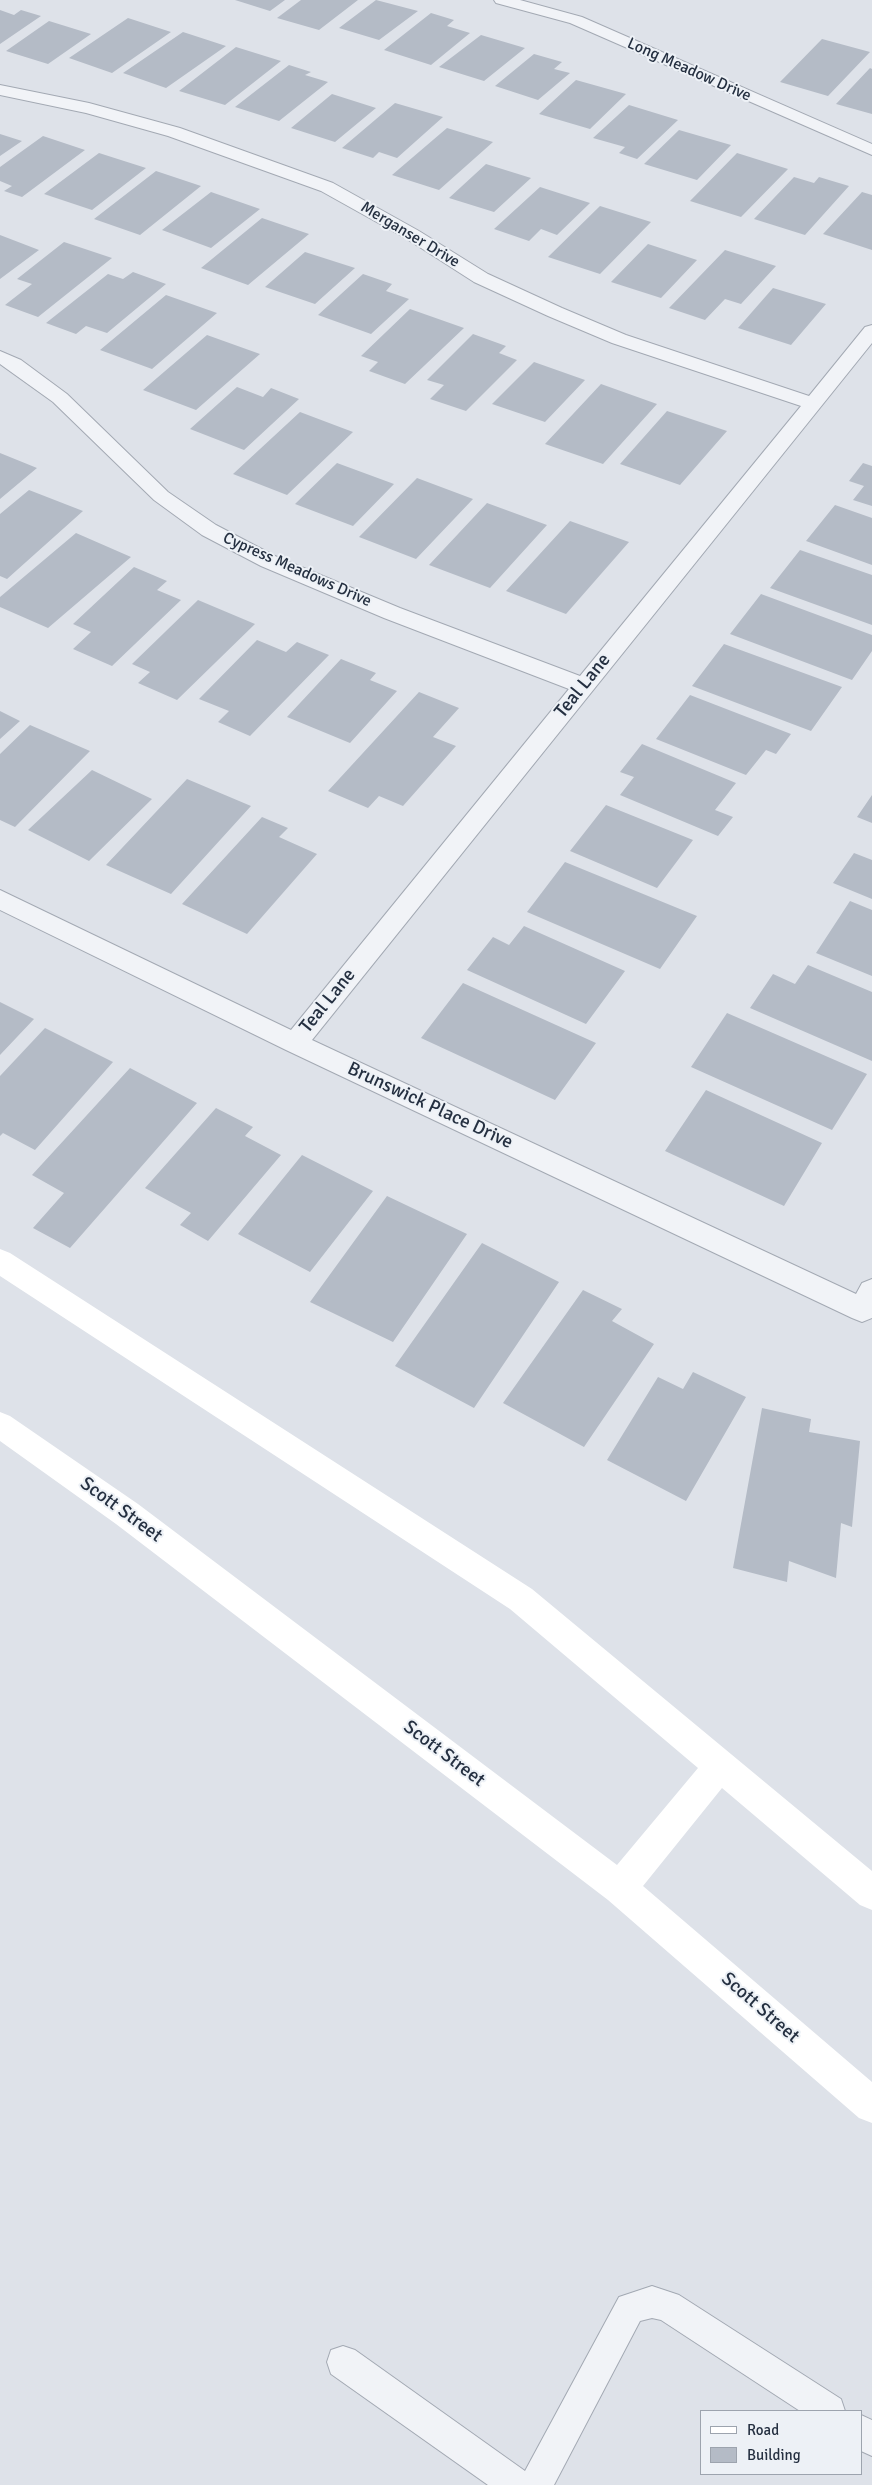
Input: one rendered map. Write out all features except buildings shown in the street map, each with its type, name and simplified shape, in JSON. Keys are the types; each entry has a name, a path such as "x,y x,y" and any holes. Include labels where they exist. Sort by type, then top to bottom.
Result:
{"main road":[{"path":"0,1261 522,1599 872,1893"},
{"name":"Scott Street","path":"0,1424 127,1514 620,1888 872,2105"},
{"path":"620,1888 720,1766"}],"street":[{"name":"Long Meadow Drive","path":"502,0 576,20 872,150"},
{"name":"Merganser Drive","path":"0,90 89,108 174,132 327,187 414,235 481,278 555,312 619,339 812,403"},
{"name":"Teal Lane","path":"295,1043 872,331"},
{"name":"Cypress Meadows Drive","path":"0,357 14,364 60,398 161,496 209,530 268,561 392,613 584,686"},
{"name":"Brunswick Place Drive","path":"0,899 295,1043 867,1300"}],"lane":[{"path":"536,2485 630,2308 652,2302 668,2306 827,2410"},
{"path":"343,2362 517,2485"}]}
